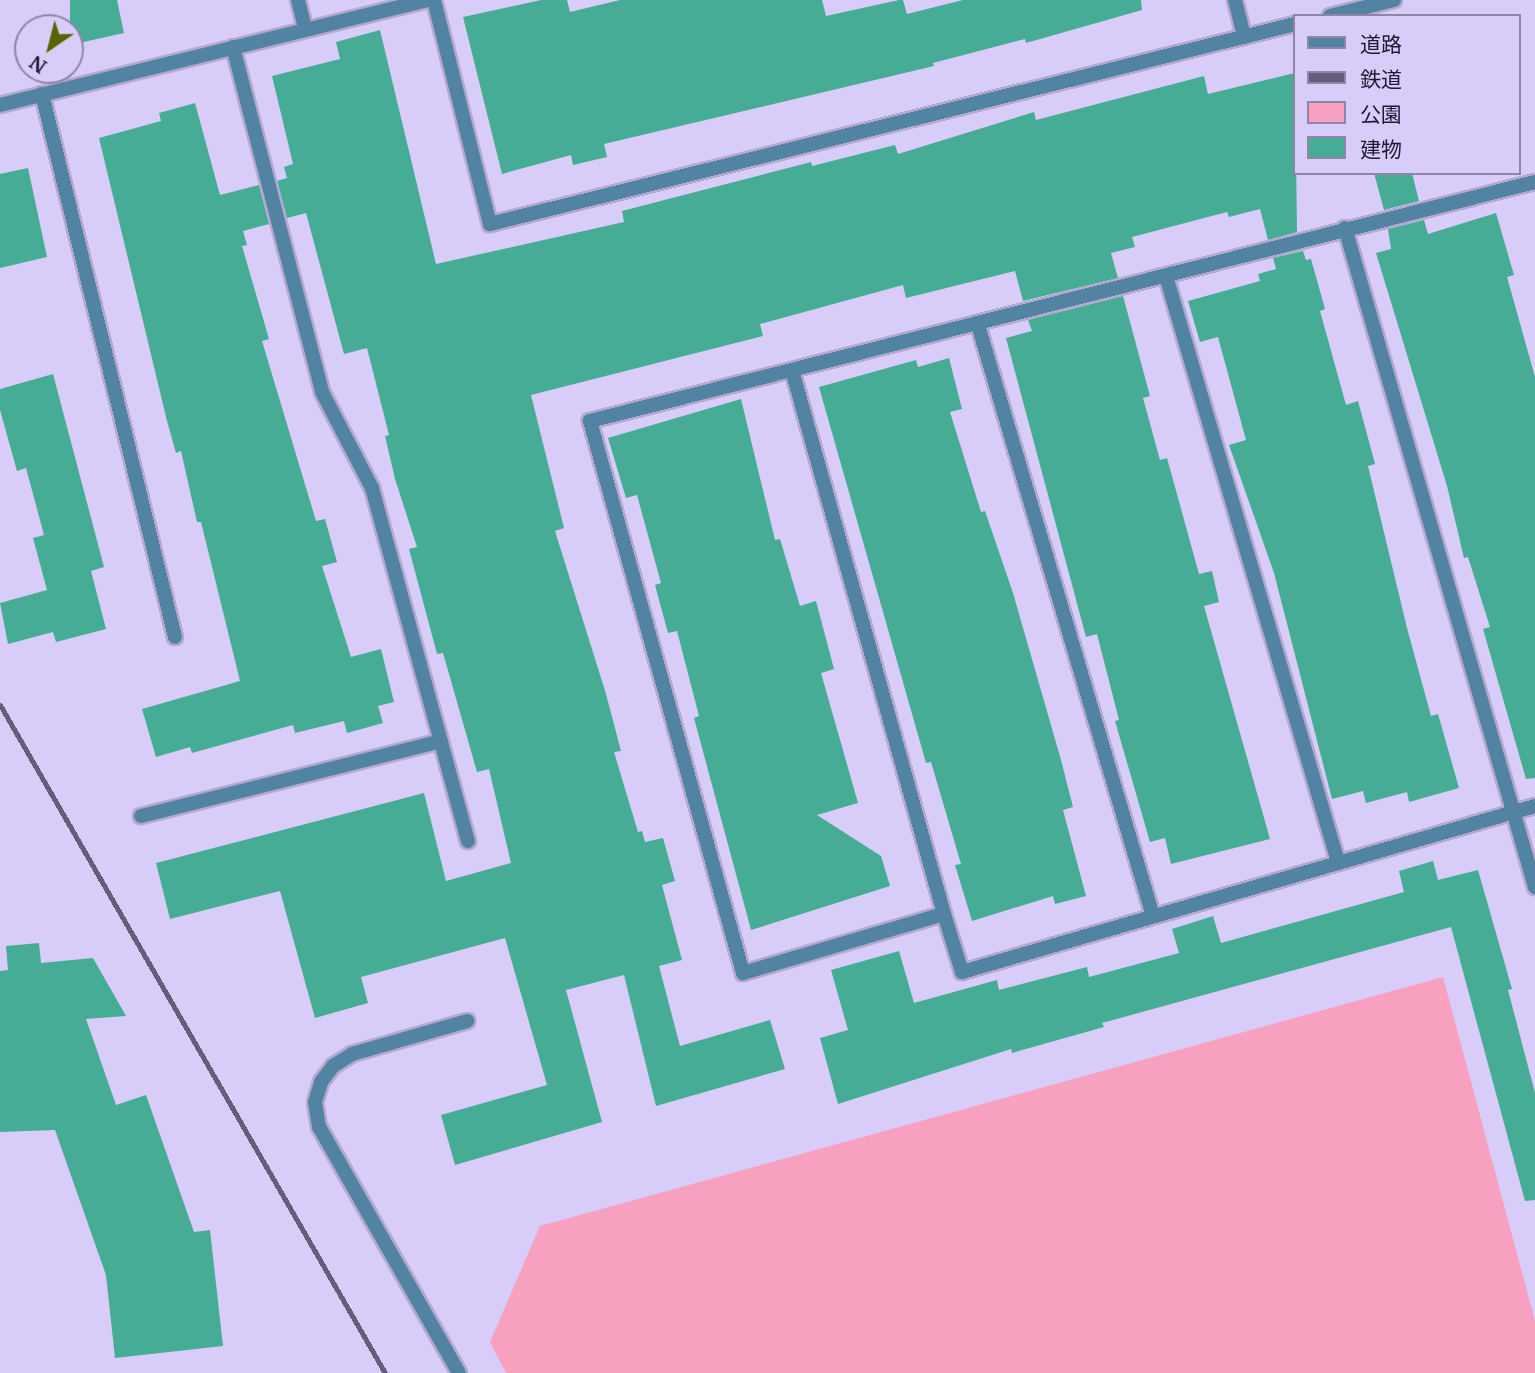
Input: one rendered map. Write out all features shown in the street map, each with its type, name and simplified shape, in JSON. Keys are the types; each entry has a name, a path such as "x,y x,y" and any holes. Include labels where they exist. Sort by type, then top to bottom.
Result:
{"street":[{"path":"298,0 305,27"},
{"path":"0,105 305,27 428,0"},
{"path":"434,0 490,224 1294,24"},
{"path":"1235,0 1244,37"},
{"path":"1338,14 1394,0"},
{"path":"233,47 322,392 372,488 468,841"},
{"path":"42,94 174,637"},
{"path":"944,914 743,973 590,421 1535,182"},
{"path":"1345,228 1535,887"},
{"path":"1166,276 1338,862"},
{"path":"978,325 1153,916"},
{"path":"792,370 962,972 1535,806"},
{"path":"141,816 441,741"},
{"path":"459,1373 319,1127 315,1102 321,1082 333,1066 352,1055 467,1021"}],"green space":[{"path":"1443,977 1535,1321 1535,1373 506,1373 490,1342 540,1226"}],"building":[{"path":"70,0 117,0 124,33 84,42 84,14 70,14"},
{"path":"541,0 567,0 570,12 620,0 822,0 826,16 899,0 903,0 907,14 963,0 1141,0 1142,10 1026,43 1025,39 933,63 934,66 604,144 607,157 573,165 571,155 502,174 463,17"},
{"path":"380,30 436,264 624,222 622,211 811,162 812,166 895,145 898,154 1034,112 1036,120 1204,76 1208,94 1294,73 1297,232 1268,240 1260,209 1229,217 1227,212 1132,237 1135,247 1111,253 1118,278 1023,301 1015,271 906,298 903,285 760,324 763,336 531,395 564,528 555,531 606,694 621,751 614,752 638,832 642,831 645,842 663,838 675,881 662,885 682,960 659,966 680,1046 770,1020 785,1069 656,1106 624,975 566,990 602,1122 455,1165 441,1115 547,1085 505,938 361,977 368,1003 315,1018 280,891 170,919 156,863 424,793 446,881 511,863 489,769 477,772 443,653 437,654 409,549 417,547 395,479 385,436 389,435 367,348 344,354 306,213 287,218 277,181 287,178 284,167 293,164 272,76 340,59 336,42"},
{"path":"195,103 220,195 259,185 269,224 243,231 247,245 242,246 269,339 262,341 316,521 325,519 337,562 322,566 351,657 381,649 394,702 378,706 383,723 347,733 344,721 295,733 293,725 192,753 190,747 156,757 142,709 240,681 201,522 197,522 181,451 176,453 167,421 99,138 161,121 159,113"},
{"path":"28,168 47,257 0,268 0,174"},
{"path":"1375,175 1412,175 1419,201 1384,210"},
{"path":"1496,213 1514,275 1507,277 1535,377 1535,778 1526,779 1483,629 1490,627 1468,557 1464,558 1447,486 1376,253 1391,249 1388,229 1424,220 1428,234"},
{"path":"1303,251 1306,260 1311,259 1325,309 1320,311 1346,405 1358,401 1375,464 1368,466 1407,628 1431,716 1438,714 1459,788 1409,802 1407,792 1366,803 1363,791 1332,799 1274,573 1229,445 1246,440 1218,337 1200,342 1188,301 1260,281 1258,274 1276,269 1273,258"},
{"path":"1123,296 1150,396 1143,398 1160,460 1167,458 1199,574 1212,571 1219,602 1204,606 1270,839 1171,864 1165,838 1150,842 1115,721 1119,720 1097,634 1086,637 1006,338 1032,331 1028,320"},
{"path":"949,358 962,409 950,412 981,512 985,511 1013,593 1061,760 1073,807 1063,810 1086,896 1055,904 1053,896 972,921 955,865 961,864 931,762 926,763 819,387 916,360 918,367"},
{"path":"53,374 104,567 91,571 106,629 56,642 53,632 8,644 0,603 47,590 33,538 44,535 26,468 17,471 0,410 0,389"},
{"path":"741,399 775,540 780,539 800,606 816,601 834,669 821,673 858,803 817,815 881,856 890,886 751,930 694,718 699,716 677,631 668,633 655,585 661,583 637,495 626,498 608,438"},
{"path":"1433,861 1438,880 1478,870 1512,989 1508,990 1535,1093 1535,1200 1525,1201 1451,927 1102,1023 1104,1027 1012,1053 1011,1049 838,1104 820,1038 848,1030 831,970 899,951 914,1003 997,980 999,990 1087,967 1089,977 1179,953 1172,929 1213,916 1221,943 1404,892 1399,871"},
{"path":"39,943 41,963 93,958 126,1016 86,1019 116,1105 146,1095 194,1232 210,1230 223,1346 115,1358 106,1275 55,1130 0,1132 0,971 8,970 6,946"}],"railway":[{"path":"0,705 385,1373"}]}
